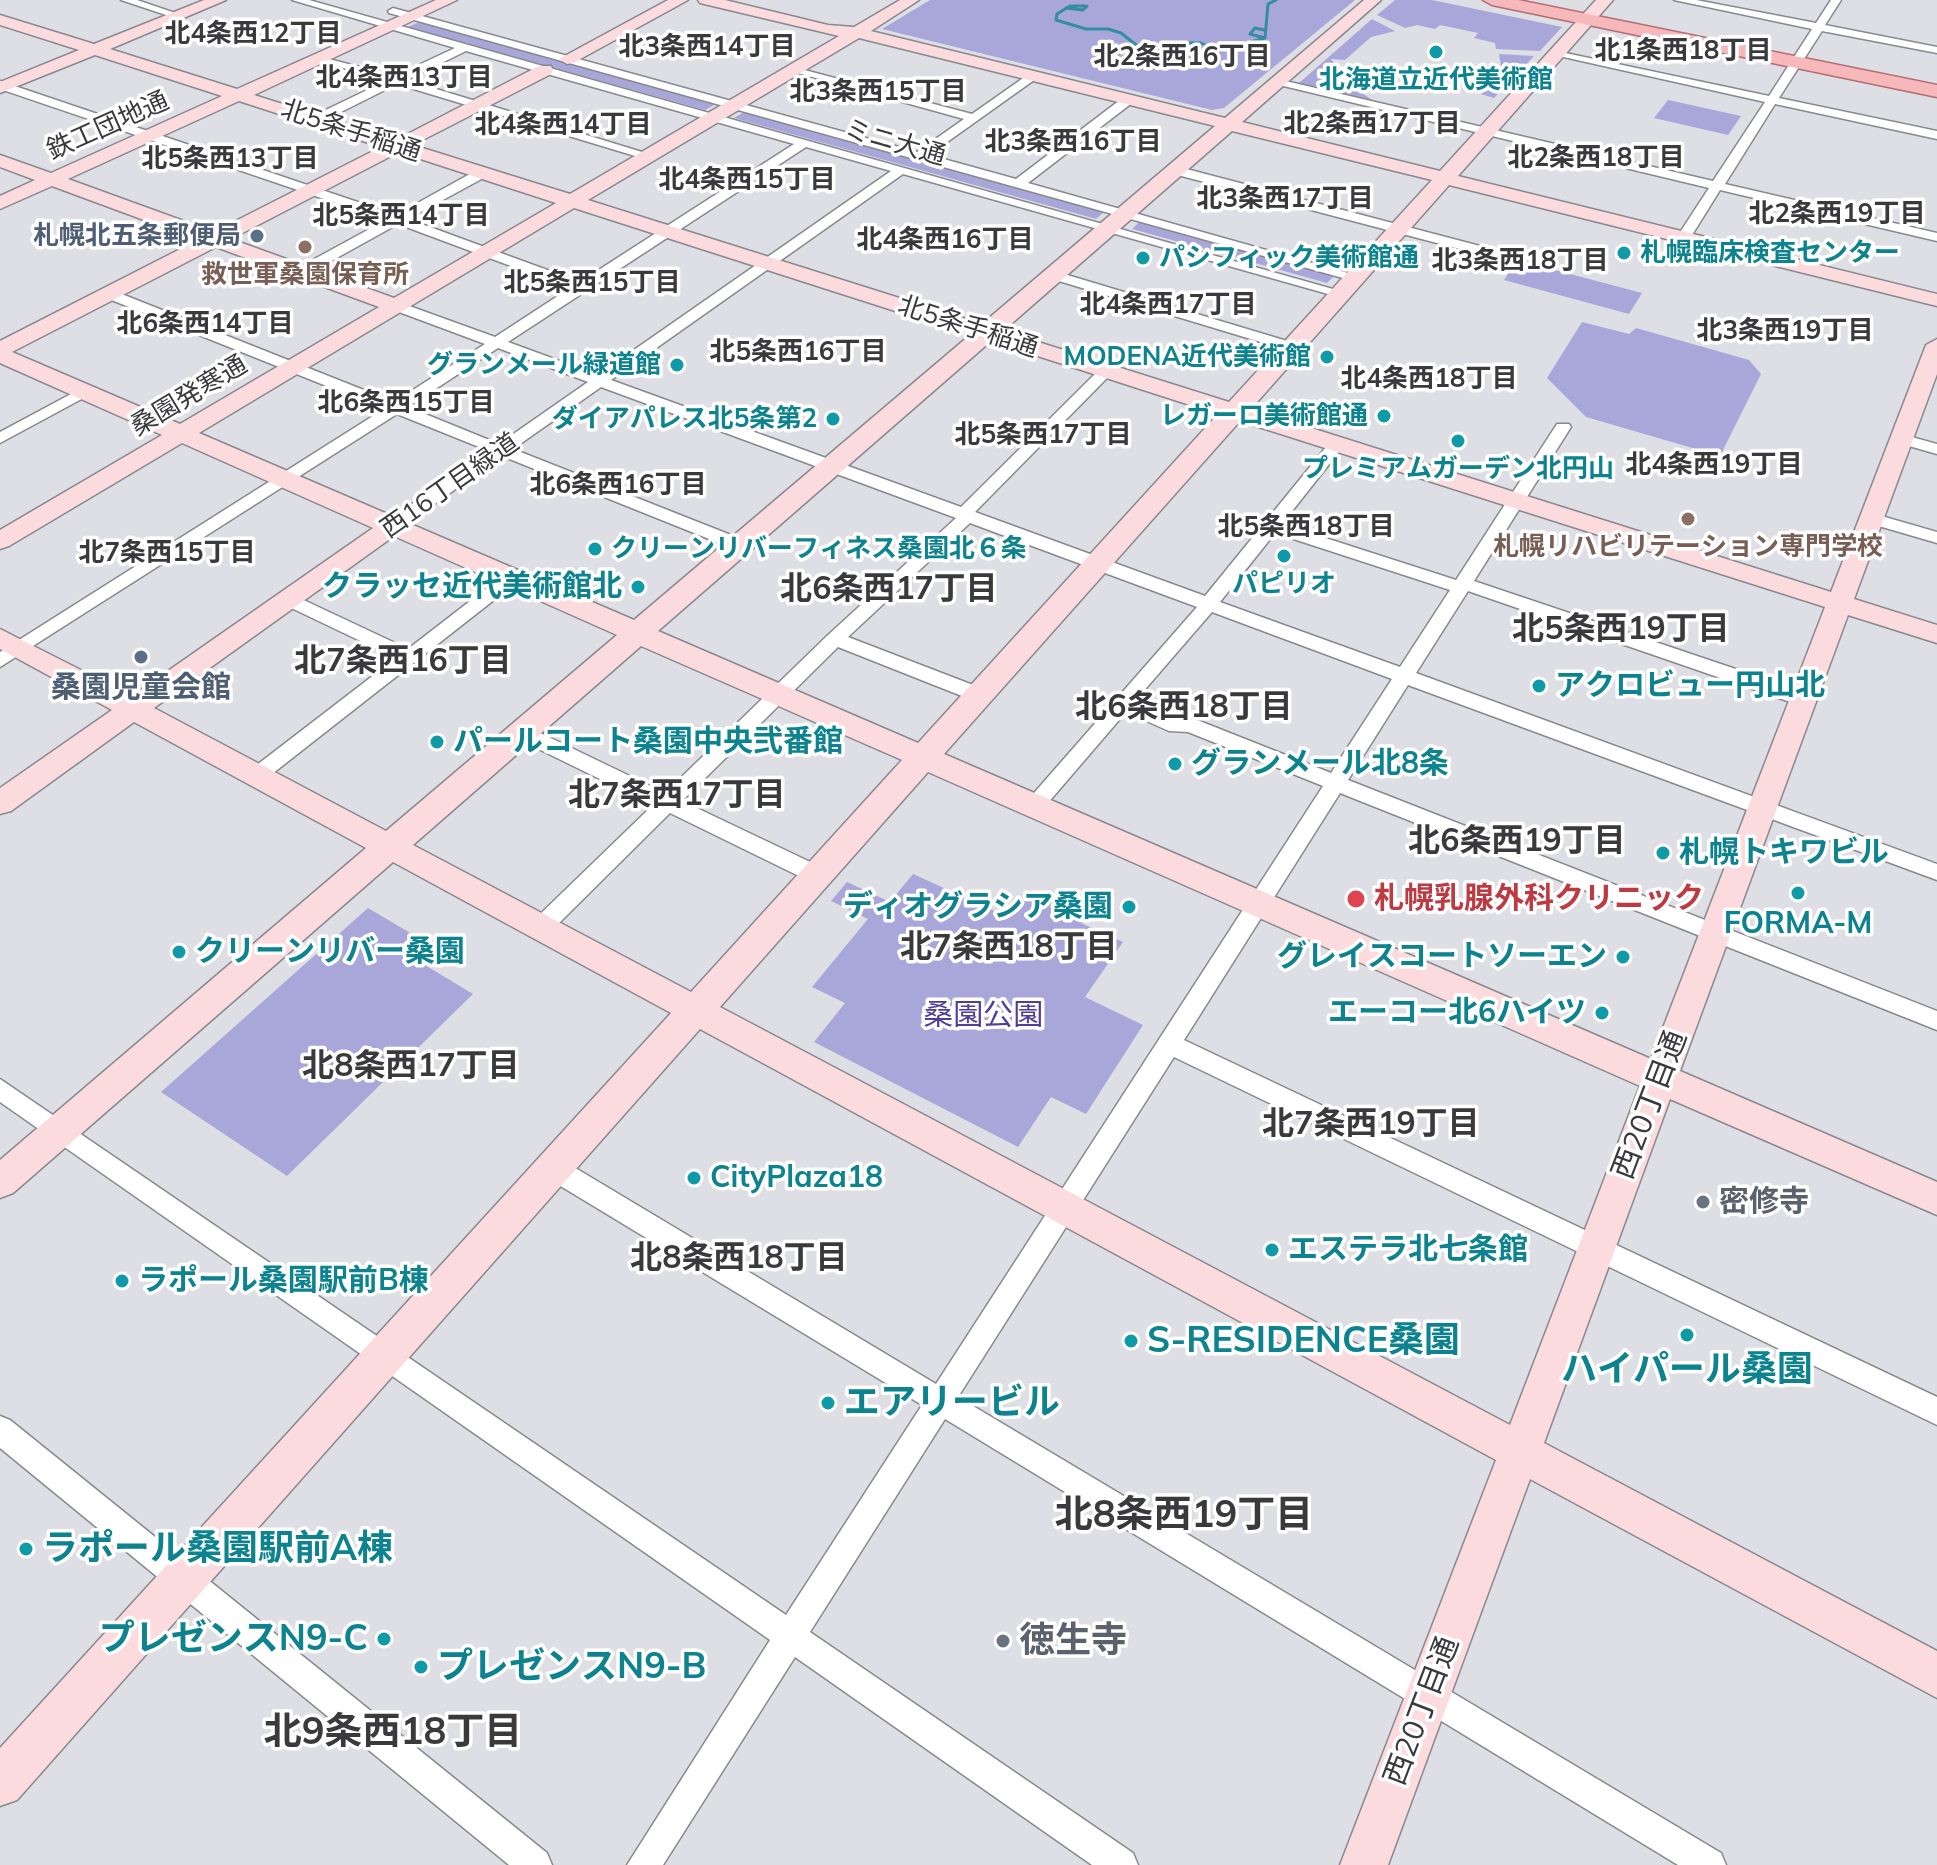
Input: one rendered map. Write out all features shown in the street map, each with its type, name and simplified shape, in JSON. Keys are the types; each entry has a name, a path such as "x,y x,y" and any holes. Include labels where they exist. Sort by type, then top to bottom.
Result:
{"main road":[{"path":"1492,0 1596,10 1796,62 1937,91"}],"street":[{"path":"126,0 179,16"},
{"path":"1,87 218,0"},
{"name":"ミニ大通","path":"297,0 901,170 1117,220 1348,285"},
{"name":"鉄工団地通","path":"0,203 449,0"},
{"path":"567,59 680,0"},
{"path":"706,0 828,30 856,32 1937,300"},
{"path":"743,0 838,24 856,32"},
{"name":"桑園発寒通","path":"0,541 911,0"},
{"path":"0,1182 1373,0"},
{"path":"1679,0 1937,50"},
{"path":"1684,237 1836,0"},
{"name":"ミニ大通","path":"378,7 1018,184 1117,220 1348,285"},
{"path":"0,1783 1596,10"},
{"name":"北5条手稲通","path":"0,20 1937,634"},
{"path":"315,120 465,47"},
{"path":"1556,54 1937,135"},
{"path":"321,58 649,156"},
{"path":"0,352 545,70"},
{"path":"793,70 974,118"},
{"path":"920,156 1033,76"},
{"path":"1277,83 1937,237"},
{"path":"1,87 395,220 583,288"},
{"path":"1018,184 1128,100"},
{"path":"6,649 284,480 805,142"},
{"path":"0,161 1937,872"},
{"name":"西16丁目緑道","path":"0,803 901,170"},
{"path":"1175,170 1517,260"},
{"path":"301,272 482,173"},
{"path":"1054,275 1292,347"},
{"path":"109,294 740,545"},
{"path":"0,352 284,480 1937,1199"},
{"name":"西20丁目通","path":"1364,1865 1761,808 1901,439 1934,361"},
{"path":"540,928 965,516 1106,371"},
{"path":"0,438 84,392"},
{"path":"644,1865 1563,427"},
{"path":"1901,439 1937,449"},
{"path":"1034,806 1208,605 1337,444"},
{"path":"1871,518 1937,538"},
{"path":"1272,526 1462,585 1803,699"},
{"path":"256,776 511,578"},
{"path":"289,600 409,657"},
{"path":"835,639 979,695"},
{"path":"6,649 133,709 1937,1675"},
{"path":"1122,703 1176,726 1190,725 1937,1021"},
{"path":"523,733 817,875"},
{"path":"1170,1044 1937,1411"},
{"path":"0,1089 1121,1865"},
{"path":"553,1168 1709,1865"},
{"path":"0,1430 535,1865"}],"green space":[{"path":"930,0 1355,0 1224,108 1212,110 882,29"},
{"path":"1395,0 1432,0 1562,27 1540,51 1496,49 1495,43 1474,38 1478,33 1440,25 1435,29 1417,25 1405,28 1377,15"},
{"path":"1372,19 1395,31 1371,37 1345,60 1331,59 1341,71 1336,75 1372,100 1299,83"},
{"path":"419,22 716,104 705,110 408,27"},
{"path":"1499,54 1534,56 1494,98 1481,94 1507,67 1501,66"},
{"path":"1668,100 1741,116 1728,135 1654,118"},
{"path":"744,112 1104,212 1096,219 734,118"},
{"path":"1139,222 1334,276 1327,283 1132,229"},
{"path":"1517,260 1642,293 1629,314 1504,280"},
{"path":"1582,322 1629,334 1636,328 1749,360 1761,374 1720,456 1586,417 1547,378"},
{"name":"桑園公園","path":"913,874 1008,917 1029,890 1086,915 1081,923 1123,942 1085,997 1143,1025 1086,1114 1051,1097 1018,1147 814,1042 845,1003 812,987 868,919 831,901 847,882 890,902"},
{"path":"368,908 434,947 420,962 473,994 287,1176 161,1092"}],"waterway":[{"path":"1265,38 1268,4 1276,0"},
{"path":"1070,6 1087,6 1083,10 1067,8 1070,6"},
{"path":"1067,8 1057,14 1056,20 1086,29 1108,29 1121,33 1154,59 1171,54 1165,48 1166,43 1201,43 1219,51 1265,38"},
{"path":"1264,30 1255,28 1250,34 1265,38"}],"place":[{"name":"北海道立近代美術館","path":"1436,52"},
{"name":"札幌北五条郵便局","path":"257,236"},
{"name":"救世軍桑園保育所","path":"305,247"},
{"name":"札幌臨床検査センター","path":"1624,253"},
{"name":"パシフィック美術館通","path":"1143,258"},
{"name":"MODENA近代美術館","path":"1327,357"},
{"name":"グランメール緑道館","path":"677,365"},
{"name":"レガーロ美術館通","path":"1384,416"},
{"name":"ダイアパレス北5条第2","path":"833,419"},
{"name":"プレミアムガーデン北円山","path":"1458,441"},
{"name":"札幌リハビリテーション専門学校","path":"1688,519"},
{"name":"クリーンリバーフィネス桑園北６条","path":"595,549"},
{"name":"パピリオ","path":"1284,556"},
{"name":"クラッセ近代美術館北","path":"638,587"},
{"name":"桑園児童会館","path":"141,657"},
{"name":"アクロビュー円山北","path":"1539,686"},
{"name":"パールコート桑園中央弐番館","path":"437,742"},
{"name":"グランメール北8条","path":"1175,764"},
{"name":"札幌トキワビル","path":"1663,853"},
{"name":"FORMA-M","path":"1798,893"},
{"name":"札幌乳腺外科クリニック","path":"1356,899"},
{"name":"ディオグラシア桑園","path":"1129,907"},
{"name":"クリーンリバー桑園","path":"179,952"},
{"name":"グレイスコートソーエン","path":"1623,957"},
{"name":"エーコー北6ハイツ","path":"1602,1013"},
{"name":"CityPlaza18","path":"694,1178"},
{"name":"密修寺","path":"1703,1202"},
{"name":"エステラ北七条館","path":"1272,1250"},
{"name":"ラポール桑園駅前B棟","path":"122,1281"},
{"name":"ハイパール桑園","path":"1687,1335"},
{"name":"S-RESIDENCE桑園","path":"1131,1341"},
{"name":"エアリービル","path":"828,1403"},
{"name":"ラポール桑園駅前A棟","path":"26,1549"},
{"name":"プレゼンスN9-C","path":"384,1639"},
{"name":"徳生寺","path":"1003,1641"},
{"name":"プレゼンスN9-B","path":"421,1667"}],"district":[{"name":"北4条西12丁目","path":"253,34"},
{"name":"北3条西14丁目","path":"707,47"},
{"name":"北1条西18丁目","path":"1683,51"},
{"name":"北2条西16丁目","path":"1182,57"},
{"name":"北4条西13丁目","path":"404,78"},
{"name":"北3条西15丁目","path":"878,92"},
{"name":"北2条西17丁目","path":"1372,124"},
{"name":"北4条西14丁目","path":"563,125"},
{"name":"北3条西16丁目","path":"1073,142"},
{"name":"北2条西18丁目","path":"1596,158"},
{"name":"北5条西13丁目","path":"230,159"},
{"name":"北4条西15丁目","path":"747,180"},
{"name":"北3条西17丁目","path":"1285,199"},
{"name":"北2条西19丁目","path":"1837,214"},
{"name":"北5条西14丁目","path":"401,216"},
{"name":"北4条西16丁目","path":"945,240"},
{"name":"北3条西18丁目","path":"1520,261"},
{"name":"北5条西15丁目","path":"592,283"},
{"name":"北4条西17丁目","path":"1168,305"},
{"name":"北6条西14丁目","path":"205,324"},
{"name":"北3条西19丁目","path":"1785,331"},
{"name":"北5条西16丁目","path":"798,352"},
{"name":"北4条西18丁目","path":"1429,379"},
{"name":"北6条西15丁目","path":"406,403"},
{"name":"北5条西17丁目","path":"1043,435"},
{"name":"北4条西19丁目","path":"1714,465"},
{"name":"北6条西16丁目","path":"618,485"},
{"name":"北5条西18丁目","path":"1306,527"},
{"name":"北7条西15丁目","path":"167,553"},
{"name":"北6条西17丁目","path":"889,589"},
{"name":"北5条西19丁目","path":"1621,629"},
{"name":"北7条西16丁目","path":"403,661"},
{"name":"北6条西18丁目","path":"1184,707"},
{"name":"北7条西17丁目","path":"677,795"},
{"name":"北6条西19丁目","path":"1517,841"},
{"name":"北7条西18丁目","path":"1009,947"},
{"name":"北8条西17丁目","path":"411,1066"},
{"name":"北7条西19丁目","path":"1371,1124"},
{"name":"北8条西18丁目","path":"739,1258"},
{"name":"北8条西19丁目","path":"1184,1516"},
{"name":"北9条西18丁目","path":"393,1733"}]}
